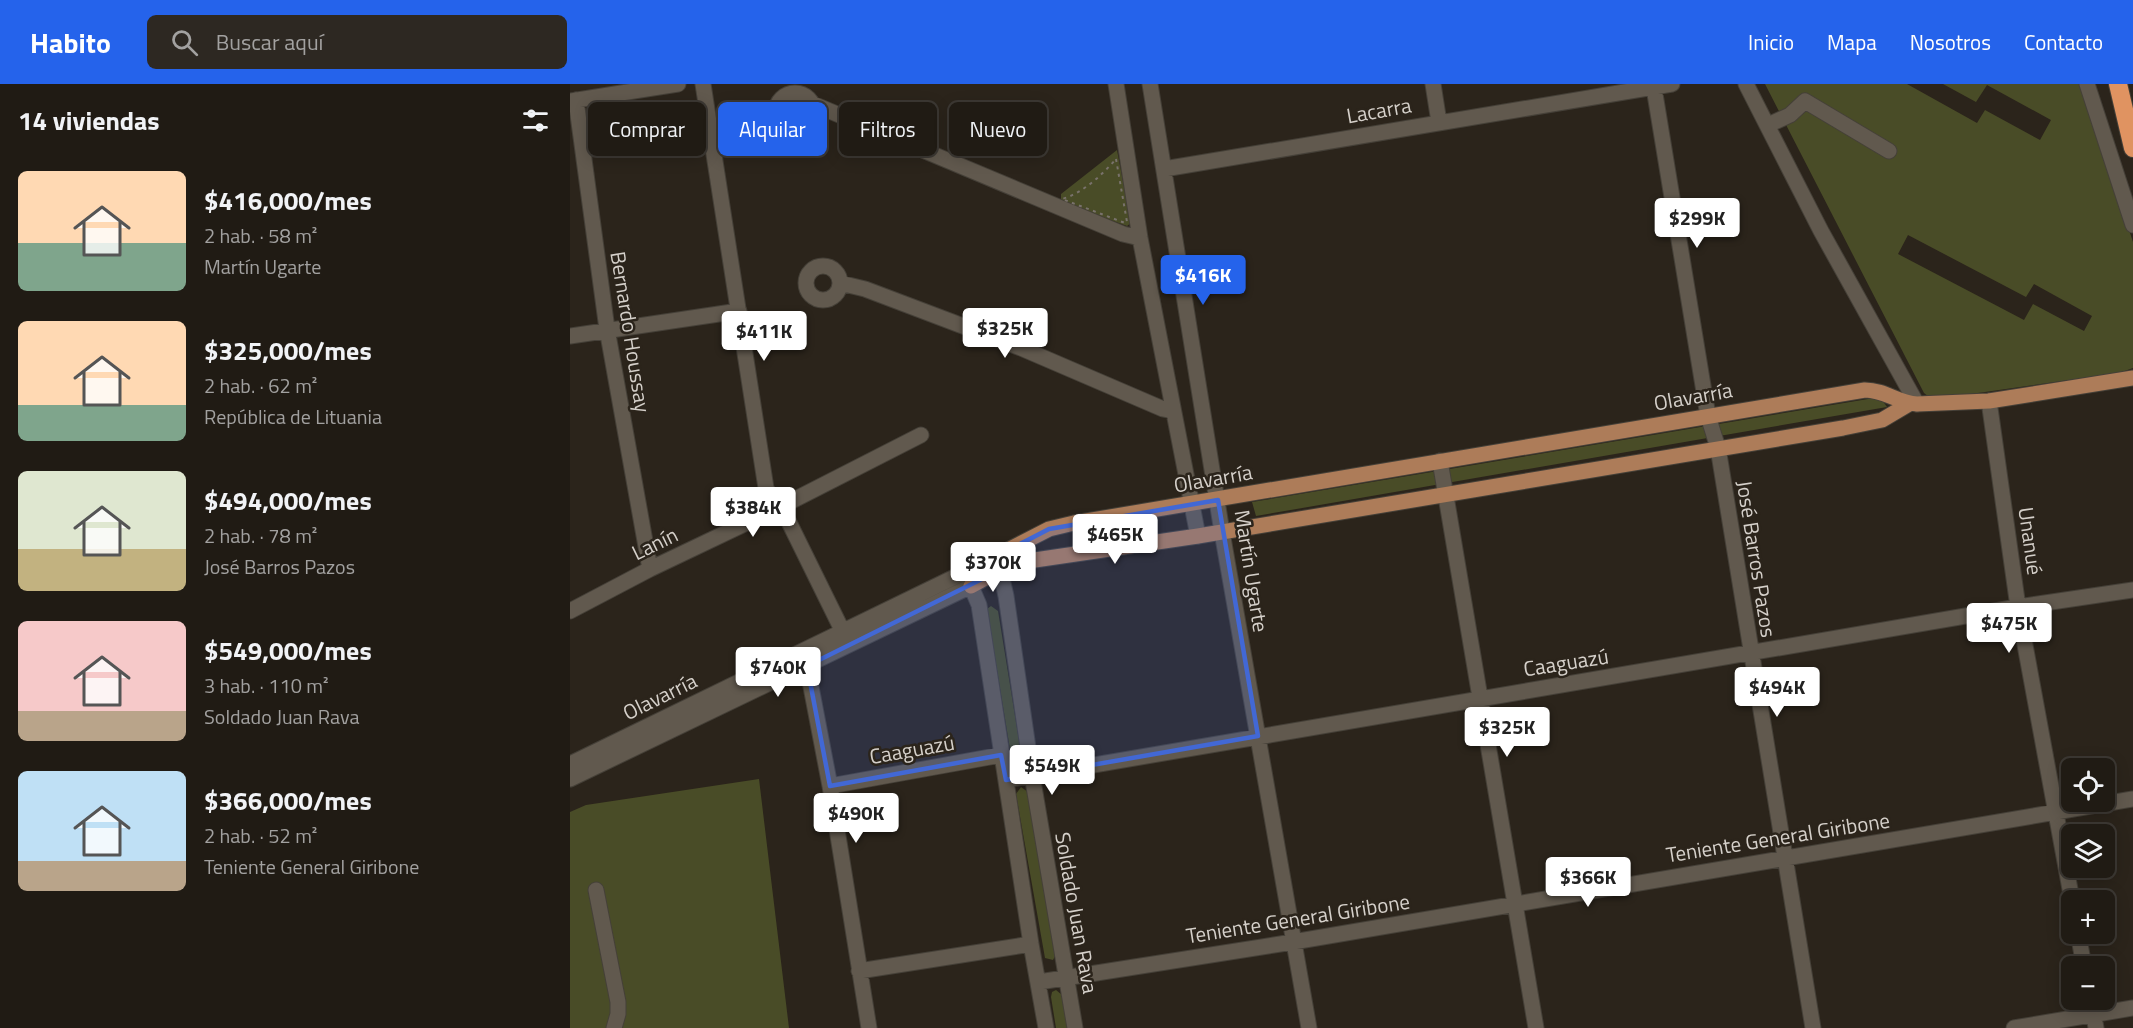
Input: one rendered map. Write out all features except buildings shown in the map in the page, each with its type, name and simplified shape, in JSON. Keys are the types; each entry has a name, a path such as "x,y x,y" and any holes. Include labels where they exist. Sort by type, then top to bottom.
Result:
{"highway":[{"path":"2118,84 2133,148"}],"main road":[{"name":"Olavarría","path":"999,563 1028,561 1198,536 1882,420 1913,404 1989,400 2133,378"},
{"name":"Olavarría","path":"968,579 999,563 1041,532 1061,525 1865,390 1878,390 1913,404"}],"street":[{"path":"573,101 678,84"},
{"path":"703,84 766,488 773,501 780,507 843,632"},
{"path":"1116,84 1140,238 1198,536"},
{"name":"Martín Ugarte","path":"1150,84 1222,532 1309,1028"},
{"path":"1433,84 1439,122"},
{"name":"Lacarra","path":"1164,169 1672,84"},
{"path":"1746,84 1913,404"},
{"path":"2087,84 2133,225"},
{"name":"José Barros Pazos","path":"1654,88 1708,416 1718,448 1813,1028"},
{"name":"Bernardo Houssay","path":"573,101 607,329 650,569"},
{"path":"1768,125 1790,116 1805,101 1889,151"},
{"path":"827,110 1123,234 1140,238"},
{"path":"840,283 865,289 1021,348 1163,409 1173,411"},
{"path":"570,336 740,311"},
{"name":"Unanué","path":"1989,400 2018,607 2070,890"},
{"name":"Lanín","path":"570,611 921,435"},
{"path":"1440,461 1513,903 1536,1028"},
{"name":"Soldado Juan Rava","path":"999,563 1075,1028"},
{"path":"968,579 979,605 1046,1028"},
{"name":"Olavarría","path":"570,764 843,632 968,579"},
{"name":"Olavarría","path":"570,779 807,666 968,579"},
{"name":"Caaguazú","path":"1006,780 2018,607 2133,590"},
{"path":"807,666 830,786 869,1028"},
{"name":"Caaguazú","path":"830,786 1001,755"},
{"name":"Teniente General Giribone","path":"1039,982 1293,942 2133,799"},
{"path":"596,890 618,1002 618,1014 614,1028"},
{"path":"860,971 1031,944"},
{"path":"2014,1028 2095,1022 2133,1008"}],"path":[{"path":"1116,159 1127,222 1118,221 1062,199 1087,186 1116,159"}],"highlighted area":[{"path":"1218,500 1258,736 1006,780 1001,755 830,786 807,666 1000,570 997,556 1049,529"}],"green space":[{"path":"1765,84 1907,84 1977,123 1985,110 2040,140 2051,120 1987,85 1976,102 1943,84 2081,84 2133,242 2133,368 2119,373 1943,398 1929,397 1924,393","holes":["1908,235 2026,297 2034,284 2092,316 2084,331 2033,304 2024,320 1898,254"]},
{"path":"1117,150 1131,223 1127,226 1061,202 1061,194"},
{"path":"1880,397 1887,407 1256,516 1252,502"},
{"path":"991,606 998,611 1021,753 1017,761 1013,760 1011,755 987,609"},
{"path":"759,779 789,1028 570,1028 570,812 586,805"},
{"path":"1021,787 1028,792 1056,954 1053,960 1045,958 1016,794"},
{"path":"1056,990 1062,995 1068,1028 1056,1028 1051,997 1052,992"}]}
